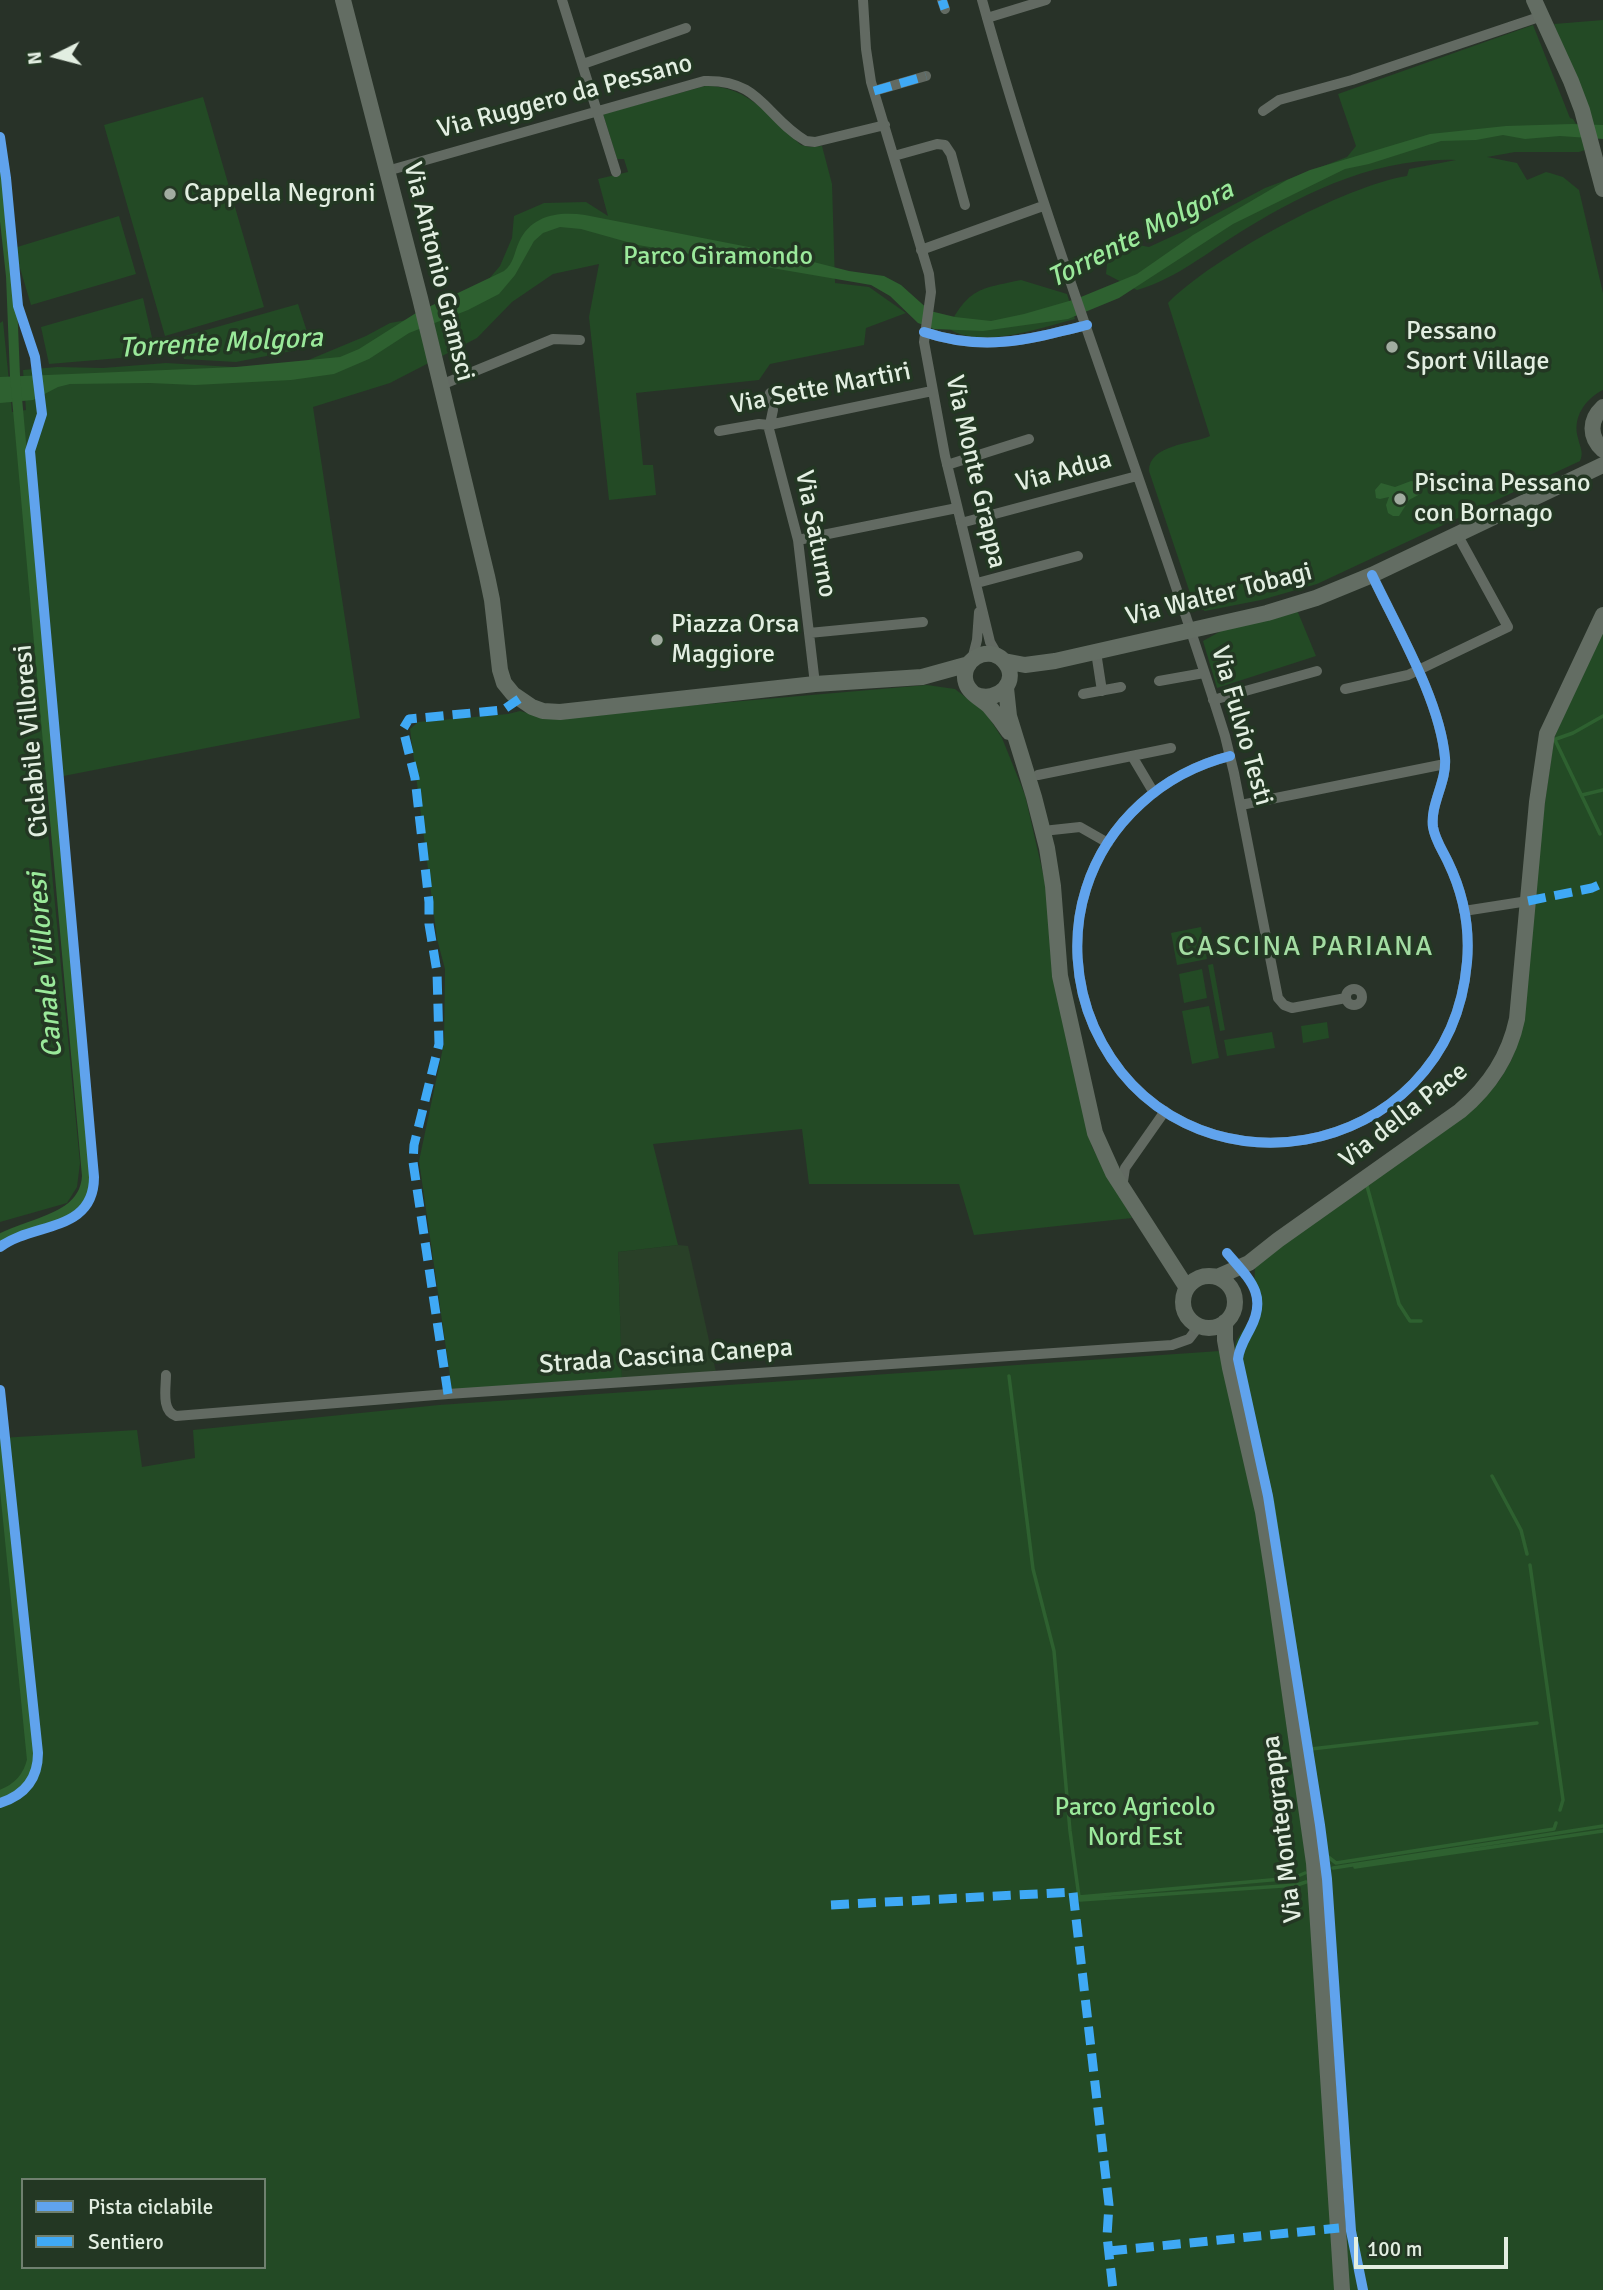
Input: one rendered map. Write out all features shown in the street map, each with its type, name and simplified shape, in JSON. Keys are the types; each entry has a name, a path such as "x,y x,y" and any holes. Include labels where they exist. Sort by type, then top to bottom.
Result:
{"street":[{"name":"Via Antonio Gramsci","path":"343,0 441,385 492,600 500,673 506,685 519,699 535,708 555,712 815,684"},
{"path":"562,0 616,172"},
{"name":"Via Monte Grappa","path":"863,0 866,53 874,91 930,283 923,332 947,465 990,642 1002,659"},
{"name":"Via Fulvio Testi","path":"982,0 1043,205 1190,630 1230,756 1278,999 1284,1006 1292,1008 1346,998"},
{"path":"987,18 1046,0"},
{"path":"1534,0 1582,110 1603,189"},
{"path":"1263,111 1279,100 1352,80 1542,16"},
{"path":"583,64 686,28"},
{"path":"874,91 926,76"},
{"name":"Via Ruggero da Pessano","path":"387,171 698,82 718,80 737,84 748,91 806,141 816,142 885,125"},
{"path":"894,156 937,144 945,145 951,154 965,205"},
{"path":"921,250 1043,205"},
{"path":"923,332 956,341 992,344 1022,341 1085,321"},
{"path":"441,385 553,339 579,340"},
{"name":"Via Sette Martiri","path":"719,431 759,424 769,425 932,391"},
{"name":"Via Saturno","path":"770,393 773,410 769,425 798,540 815,684"},
{"path":"1581,477 1595,461 1599,445 1592,423 1603,407"},
{"path":"947,465 1029,439"},
{"name":"Via Walter Tobagi","path":"1002,659 1025,665 1055,661 1267,613 1316,598 1372,575 1603,465"},
{"name":"Via Adua","path":"961,523 1137,476"},
{"path":"798,540 957,508"},
{"path":"1345,689 1417,671 1508,627 1457,534"},
{"path":"977,583 1078,556"},
{"path":"1230,756 1185,773 1154,793 1134,809 1108,843 1092,874 1081,912 1077,951 1081,985 1092,1022 1108,1053 1139,1090 1165,1111 1214,1135 1242,1141 1275,1144 1312,1140 1354,1126 1384,1109 1424,1072 1442,1046 1454,1021 1468,961 1464,911 1456,881 1433,828 1446,764 1437,714 1372,575"},
{"name":"Via Monte Grappa","path":"970,662 977,636 980,595"},
{"name":"Via della Pace","path":"1211,1276 1240,1269 1266,1251 1460,1111 1492,1078 1509,1048 1517,1019 1537,802 1547,734 1603,615"},
{"path":"809,633 923,622"},
{"path":"1096,652 1102,691"},
{"path":"922,677 970,662 981,654 988,653 1002,659 1008,668 1007,707 1043,831 1052,877 1060,976 1097,1139 1107,1163 1186,1288"},
{"name":"Via Walter Tobagi","path":"1007,685 1026,671 1055,661"},
{"path":"970,662 965,675 972,691 997,715 1018,746"},
{"path":"1213,699 1317,671"},
{"path":"1159,681 1204,673"},
{"path":"815,684 922,677 953,681 981,697 995,696 1007,685"},
{"path":"1083,694 1121,687"},
{"path":"1038,775 1171,748"},
{"path":"1132,756 1154,793"},
{"path":"1241,805 1446,764"},
{"path":"1043,831 1080,827 1108,843"},
{"path":"1464,911 1528,901"},
{"path":"1122,1188 1123,1173 1129,1161 1165,1111"},
{"name":"Via della Pace","path":"1235,1303 1242,1283 1266,1251"},
{"path":"1165,1252 1211,1276 1230,1287 1235,1303 1233,1313 1218,1326 1203,1327 1189,1319 1184,1310 1183,1298 1186,1288 1193,1281 1211,1276"},
{"name":"Via Montegrappa","path":"1225,1322 1230,1368 1256,1479 1273,1570 1314,1863 1342,2290"},
{"name":"Via Montegrappa","path":"1203,1327 1230,1368"},
{"name":"Strada Cascina Canepa","path":"166,1374 167,1409 170,1414 176,1416 448,1394 1172,1345 1187,1340 1203,1327"}],"shaded area":[{"name":"Torrente Molgora","path":"1603,125 1603,139 1560,136 1525,139 1503,135 1476,140 1441,141 1345,169 1233,224 1119,298 1068,319 983,331 934,329 918,323 890,296 871,285 638,245 581,229 560,227 543,233 534,241 515,275 499,294 468,310 409,333 369,359 334,374 291,380 195,385 70,384 33,400 0,403 0,377 236,367 340,357 359,349 416,313 504,271 512,261 524,233 531,226 547,217 565,214 585,215 884,276 901,285 930,311 991,321 1076,299 1137,274 1193,235 1287,180 1310,170 1430,134 1506,126"},
{"name":"Piscina Pessano con Bornago","path":"1411,481 1418,482 1422,487 1420,494 1409,500 1399,516 1388,513 1386,505 1389,497 1376,498 1375,490 1381,483 1395,487"},
{"path":"688,1246 716,1372 622,1379 618,1252"}],"green space":[{"path":"1603,20 1603,137 1594,126 1554,24"},
{"name":"Pessano Sport Village","path":"1533,25 1570,118 1584,137 1585,150 1515,152 1487,157 1517,163 1527,180 1546,172 1563,177 1579,190 1603,293 1603,390 1591,398 1579,416 1577,431 1582,452 1580,461 1317,584 1261,600 1205,611 1192,599 1149,471 1156,455 1164,450 1210,436 1168,303 1215,265 1316,208 1380,182 1407,176 1409,169 1456,160 1395,165 1338,182 1283,207 1197,261 1137,290 1106,274 1107,264 1133,244 1149,247 1265,188 1347,157 1356,146 1338,94"},
{"name":"Parco Giramondo","path":"705,86 720,87 746,97 769,114 801,145 822,146 832,184 835,283 869,287 906,313 866,328 864,345 770,364 759,380 636,393 643,465 653,465 656,495 609,500 589,317 599,264 553,274 512,302 477,338 390,383 313,407 360,718 43,780 80,1163 77,1187 67,1203 0,1222 0,323 3,321 12,412 26,410 23,370 166,363 266,369 294,366 390,323 441,314 482,287 500,266 512,238 514,216 544,203 586,202 608,216 598,179 628,172 624,159 617,159 603,114"},
{"path":"203,97 264,307 165,336 104,125"},
{"path":"119,216 136,274 31,305 14,248"},
{"path":"1021,280 1067,294 1075,319 1028,332 993,337 961,334 948,328 962,305 977,292"},
{"path":"143,298 156,355 49,364 41,327"},
{"path":"298,304 312,347 236,362 184,359 178,338"},
{"path":"1297,610 1316,656 1217,688 1203,641 1221,631"},
{"name":"Parco Agricolo Nord Est","path":"1603,624 1603,2290 0,2290 0,1438 137,1430 142,1467 195,1458 193,1430 439,1405 1234,1350 1236,1341 1253,1314 1255,1267 1284,1240 1481,1101 1499,1081 1512,1059 1522,1022 1533,888 1554,738"},
{"path":"927,685 955,689 986,713 1002,738 1025,795 1047,891 1052,969 1092,1147 1132,1218 974,1235 959,1184 809,1184 802,1129 653,1144 678,1245 618,1252 622,1379 452,1390 419,1161 444,1043 445,969 437,939 410,729 418,722 520,711 546,718"},
{"path":"1201,927 1207,959 1177,965 1171,933"},
{"path":"1213,964 1225,1030 1220,1031 1208,965"},
{"path":"1202,969 1207,998 1184,1003 1179,974"},
{"path":"1209,1006 1219,1058 1192,1064 1182,1011"},
{"path":"1327,1022 1329,1038 1303,1043 1301,1026"},
{"path":"1272,1032 1275,1048 1227,1056 1224,1040"}],"waterway":[{"name":"Canale Villoresi","path":"0,175 11,276 15,376 87,1176 84,1190 77,1202 67,1210 0,1239"},
{"path":"1556,739 1603,716"},
{"path":"1555,740 1600,834"},
{"path":"1582,795 1603,790"},
{"path":"1367,1186 1399,1304 1410,1321 1421,1321"},
{"path":"1243,1371 1273,1504 1322,1821"},
{"path":"1009,1376 1033,1569 1054,1651 1070,1831 1079,1897 1293,1878 1305,1873"},
{"name":"Canale Villoresi","path":"0,1440 32,1760 21,1782 0,1795"},
{"path":"1492,1476 1521,1530 1527,1554"},
{"path":"1530,1565 1563,1800 1560,1810"},
{"path":"1311,1749 1537,1723"},
{"path":"1323,1830 1327,1856 1336,1863 1554,1829 1556,1823"},
{"path":"1333,1868 1603,1826"},
{"path":"1355,1867 1603,1831"},
{"path":"1080,1900 1297,1885 1306,1882"}],"marked path":[{"path":"942,0 945,9"},
{"path":"874,91 926,76"},
{"path":"448,1394 413,1162 414,1145 439,1044 437,972 429,924 415,778 403,729 409,719 503,710 519,699"},
{"path":"1528,901 1592,888 1603,883"},
{"path":"831,1905 1073,1892 1109,2205 1107,2236 1113,2290"},
{"path":"1109,2251 1339,2228"}],"cycle path":[{"name":"Ciclabile Villoresi","path":"0,137 18,306 35,357 42,414 30,451 94,1177 91,1195 84,1208 73,1217 0,1247"},
{"path":"924,332 986,343 1025,339 1087,325"},
{"path":"1230,756 1205,764 1161,788 1123,822 1108,842 1095,865 1082,906 1077,941 1079,976 1094,1027 1133,1086 1185,1123 1244,1141 1306,1140 1364,1120 1413,1083 1450,1030 1467,962 1466,924 1461,898 1433,827 1434,810 1445,767 1441,736 1435,712 1416,665 1372,575"},
{"path":"1227,1253 1249,1279 1257,1296 1255,1317 1238,1359 1268,1496 1320,1825 1327,1879 1351,2231 1363,2290"},
{"path":"0,1390 38,1753 36,1771 28,1785 23,1791 0,1803"}],"place":[{"name":"Cappella Negroni","path":"170,194"},
{"name":"Pessano Sport Village","path":"1392,347"},
{"name":"Piscina Pessano con Bornago","path":"1400,499"},
{"name":"Piazza Orsa Maggiore","path":"657,640"}],"district":[{"name":"CASCINA PARIANA","path":"1306,948"}]}
